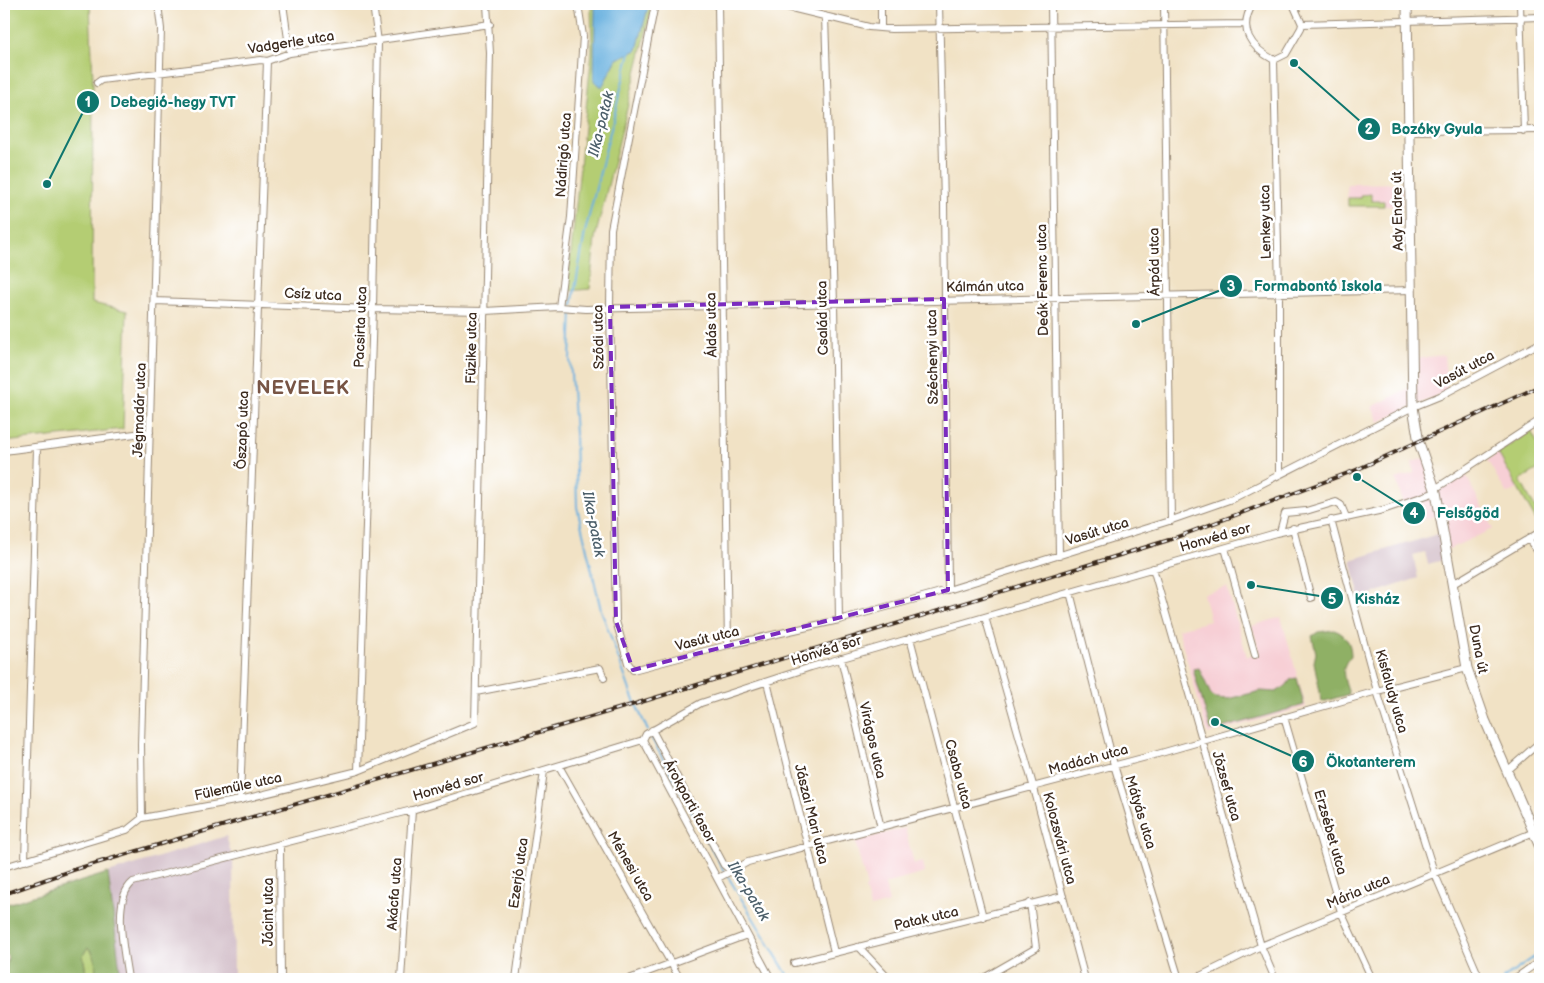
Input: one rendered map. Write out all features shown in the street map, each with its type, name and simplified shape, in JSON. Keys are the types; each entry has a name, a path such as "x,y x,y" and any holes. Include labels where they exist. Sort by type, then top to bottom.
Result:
{"street":[{"name":"Jégmadár utca","path":"142,818 141,745 155,301 161,29 158,4"},
{"path":"284,4 290,53"},
{"name":"Pacsirta utca","path":"358,771 373,309 378,42 372,4"},
{"name":"Füzike utca","path":"475,723 490,24 487,4"},
{"name":"Nádirigó utca","path":"559,307 571,217 583,36 578,4"},
{"name":"Sződi utca","path":"633,670 628,663 616,621 610,307 611,229 655,4"},
{"name":"Áldás utca","path":"718,4 728,645"},
{"path":"775,4 881,28 1245,24"},
{"path":"881,4 881,28"},
{"name":"Széchenyi utca","path":"939,4 944,203 948,590"},
{"name":"Deák Ferenc utca","path":"1051,4 1059,556"},
{"name":"Árpád utca","path":"1164,4 1171,521"},
{"path":"1253,4 1245,24 1250,42 1259,52 1274,60 1286,54 1296,39 1302,24 1293,4"},
{"name":"Ady Endre út","path":"1407,4 1413,407 1421,447"},
{"path":"1520,4 1524,131"},
{"name":"Család utca","path":"825,16 834,302 839,620"},
{"path":"1302,24 1540,17"},
{"name":"Vadgerle utca","path":"96,83 101,80 261,60 267,61 290,53 378,42 490,24"},
{"name":"Lenkey utca","path":"1274,60 1279,293 1279,474"},
{"name":"Őszapó utca","path":"240,800 267,61"},
{"path":"1409,131 1540,130"},
{"name":"Kálmán utca","path":"559,307 586,309 723,304 1412,290"},
{"name":"Csíz utca","path":"155,301 484,311 559,307"},
{"name":"Vasút utca","path":"633,670 728,645 839,620 948,590 1171,521 1232,499 1413,407 1440,396 1540,343"},
{"name":"Honvéd sor","path":"128,979 121,909 122,896 126,888 140,880 412,810 544,771 648,734 701,703 841,658 1293,528 1383,510 1436,491 1540,420"},
{"path":"4,451 150,432"},
{"name":"Duna út","path":"1421,447 1436,491 1467,668 1475,695 1540,847"},
{"path":"25,861 35,461 37,448"},
{"path":"1280,532 1285,513 1293,510 1306,511 1336,502 1341,506 1346,517"},
{"name":"Kisfaludy utca","path":"1331,520 1377,691 1434,872 1480,979"},
{"path":"1293,528 1312,598"},
{"path":"1453,584 1540,532"},
{"path":"1528,539 1540,554"},
{"path":"1225,548 1255,655"},
{"name":"József utca","path":"1153,568 1261,946 1275,979"},
{"name":"Mátyás utca","path":"1070,592 1114,765 1179,979"},
{"name":"Kolozsvári utca","path":"985,617 1034,786 1084,979"},
{"name":"Csaba utca","path":"910,638 983,917"},
{"name":"Virágos utca","path":"841,658 881,828"},
{"path":"476,692 600,668 604,678"},
{"name":"Madách utca","path":"720,877 748,862 881,828 1377,691 1467,668"},
{"name":"Jászai Mari utca","path":"767,682 834,952"},
{"name":"Erzsébet utca","path":"1284,717 1341,912 1372,979"},
{"name":"Fülemüle utca","path":"4,866 127,830 142,818 240,800 358,771 475,723"},
{"name":"Árokparti fasor","path":"648,734 724,865 730,872"},
{"name":"Árokparti fasor","path":"648,734 720,877 747,936 771,979"},
{"path":"1507,771 1540,742"},
{"name":"Ménesi utca","path":"559,766 680,979"},
{"name":"Ezerjó utca","path":"516,979 544,771"},
{"name":"Akácfa utca","path":"401,979 412,810"},
{"name":"Mária utca","path":"1194,979 1261,946 1434,872 1534,832"},
{"name":"Jácint utca","path":"280,845 281,979"},
{"name":"Patak utca","path":"794,963 1063,896"},
{"path":"982,979 1036,948 1030,903"},
{"path":"629,979 747,936"},
{"path":"858,946 888,979"},
{"path":"1514,979 1540,961"}],"highlighted area":[{"path":"944,299 948,590 633,670 616,621 610,307"}],"shaded area":[{"path":"1402,183 1402,206 1348,206 1347,184"},
{"path":"1444,355 1447,391 1379,422 1372,407 1417,384 1419,358"},
{"path":"1498,453 1518,489 1507,494 1487,460"},
{"path":"1428,457 1439,489 1465,473 1493,529 1442,552 1435,516 1409,524 1396,479 1414,473 1412,462"},
{"path":"1438,534 1443,560 1428,564 1425,552 1413,555 1418,578 1360,598 1351,560"},
{"path":"1227,587 1247,657 1260,653 1252,626 1281,617 1306,707 1208,734 1178,629 1210,621 1203,594"},
{"path":"905,828 914,864 923,862 925,873 885,884 889,903 870,908 865,888 867,887 855,841"},
{"path":"226,836 233,859 234,979 121,979 108,873"}],"green space":[{"path":"4,4 90,4 93,82 92,303 127,311 123,429 4,442"},
{"path":"591,4 653,4 595,238 590,289 567,291 592,51"},
{"path":"1371,194 1371,201 1384,201 1384,206 1348,206 1348,198 1360,198 1361,195"},
{"path":"1531,431 1540,448 1540,468 1520,480 1540,517 1540,523 1538,524 1498,453"},
{"path":"1334,630 1345,637 1350,647 1351,656 1347,660 1344,669 1349,694 1322,702 1314,662 1316,653 1312,636 1318,632"},
{"path":"1199,668 1211,695 1216,698 1227,699 1261,691 1276,692 1286,686 1291,679 1297,678 1304,705 1211,731 1193,669"},
{"path":"108,873 121,979 94,979 95,962 93,954 88,947 83,955 87,979 5,979 8,957 4,951 4,905"},
{"path":"88,947 93,954 95,962 94,979 87,979 83,955"}],"water":[{"path":"595,4 649,4 637,50 617,59 602,87 594,81"}],"waterway":[{"name":"Ilka-patak","path":"572,306 585,232 630,52"},
{"name":"Ilka-patak","path":"572,310 570,359 577,507 601,610 632,696 648,731"},
{"name":"Ilka-patak","path":"650,735 724,871"},
{"name":"Ilka-patak","path":"727,875 790,979"},
{"name":"Ilka-patak","path":"1503,979 1540,953"}],"railway":[{"path":"4,894 73,870 638,703 1169,540 1356,470 1540,386"}],"place":[{"name":"Bozóky Gyula","path":"1294,63"},
{"name":"Debegió-hegy TVT","path":"47,184"},
{"name":"Formabontó Iskola","path":"1136,324"},
{"name":"Felsőgöd","path":"1357,477"},
{"name":"Kisház","path":"1251,585"},
{"name":"Ökotanterem","path":"1215,722"}],"district":[{"name":"NEVELEK","path":"303,387"}]}
